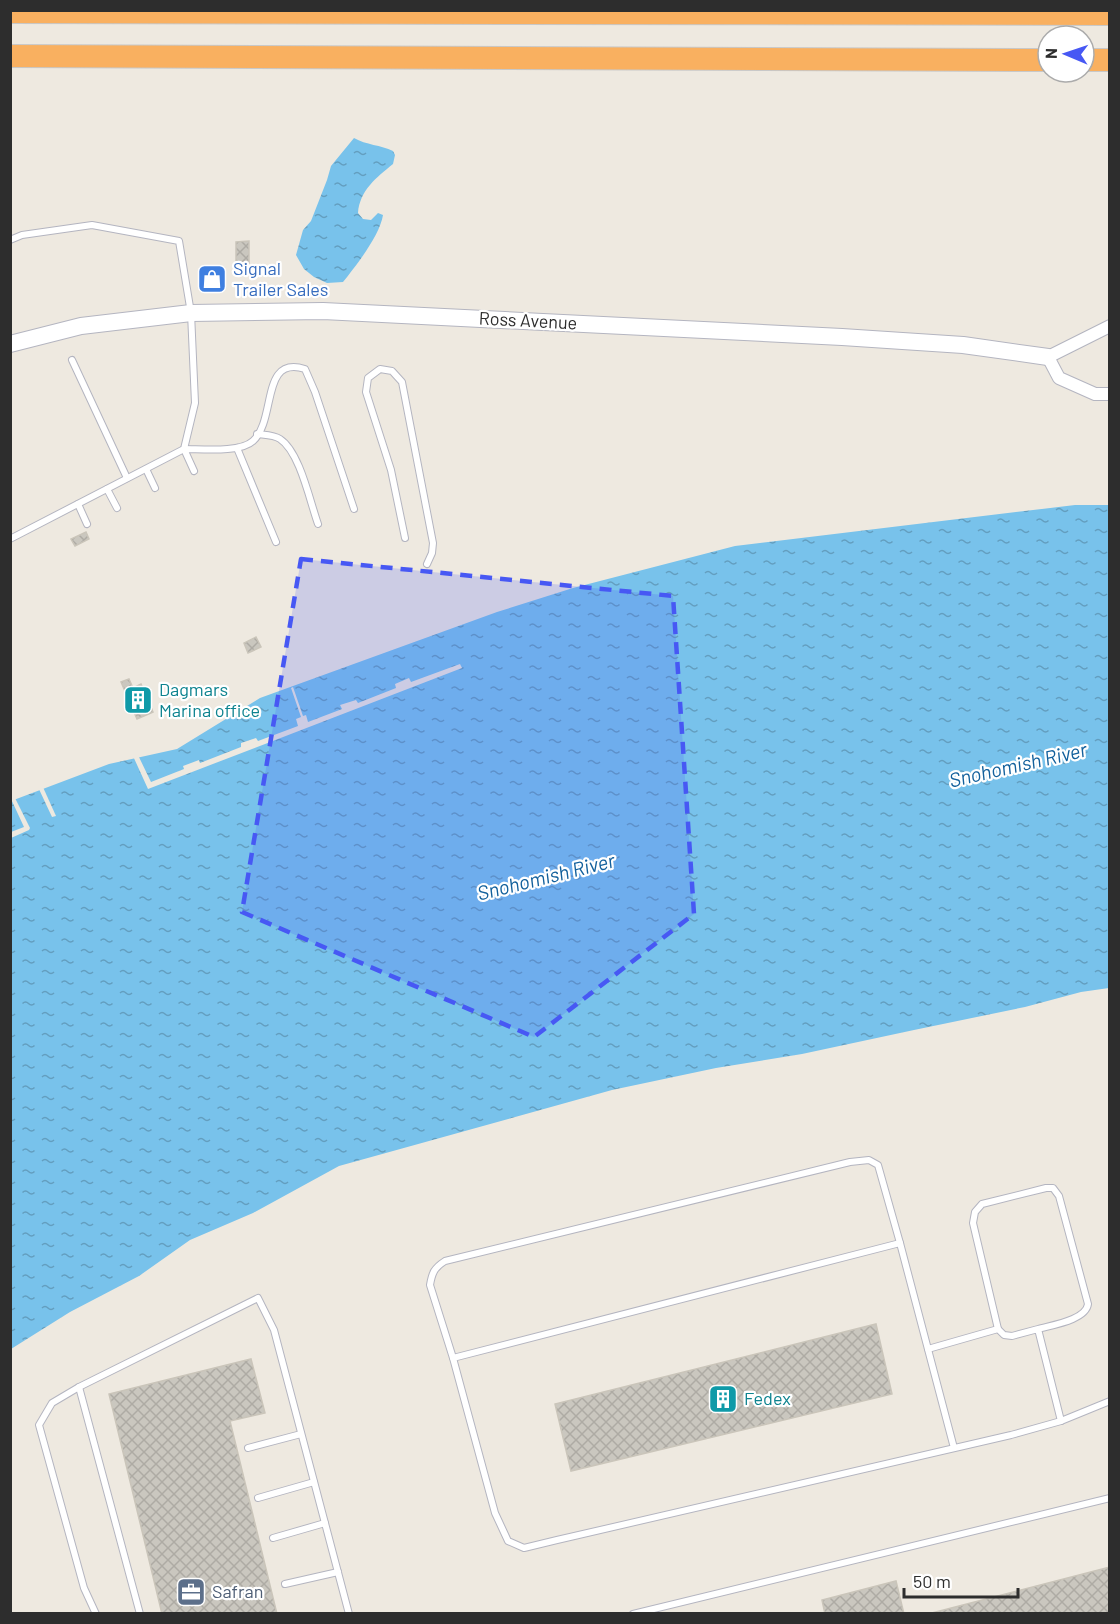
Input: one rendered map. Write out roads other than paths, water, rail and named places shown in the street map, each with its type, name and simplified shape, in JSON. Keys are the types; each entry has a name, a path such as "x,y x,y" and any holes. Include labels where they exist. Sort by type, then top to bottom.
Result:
{"highway":[{"path":"10,12 1110,14"},
{"path":"10,56 1036,60"}],"street":[{"name":"Ross Avenue","path":"10,344 81,326 191,313 323,310 830,336 963,345 1048,357"},
{"path":"1110,326 1048,357 1059,378 1095,394 1110,394"}],"lane":[{"path":"10,240 22,235 92,225 178,241 191,313 195,403 184,449 194,471"},
{"path":"72,360 128,478"},
{"path":"10,539 184,449 237,448 253,441 264,423 270,403 271,388 276,376 282,369 294,366 304,369 315,392 354,509"},
{"path":"405,538 391,470 366,392 368,378 380,369 392,371 402,382 434,543 427,564"},
{"path":"257,434 279,438 289,447 298,465 318,524"},
{"path":"237,448 276,542"},
{"path":"146,469 155,488"},
{"path":"106,489 117,508"},
{"path":"78,504 87,524"},
{"path":"954,1448 878,1165 869,1160 850,1162 445,1262 436,1267 431,1276 430,1285 453,1358 495,1513 508,1541 524,1548 954,1448 1061,1421 1110,1401"},
{"path":"1053,1188 1059,1196 1088,1304 1082,1316 1038,1329 1012,1336 1004,1335 998,1329 973,1223 975,1212 982,1204 1053,1188"},
{"path":"453,1358 900,1243"},
{"path":"96,1614 84,1588 39,1425 52,1403 79,1387 258,1298 274,1330 349,1614"},
{"path":"928,1348 998,1329"},
{"path":"1038,1329 1061,1421"},
{"path":"79,1387 140,1614"},
{"path":"248,1448 301,1434"},
{"path":"258,1498 314,1482"},
{"path":"633,1614 1110,1498"},
{"path":"273,1538 325,1523"},
{"path":"285,1584 338,1572"}],"water":[{"path":"354,138 393,151 395,155 393,164 365,191 359,205 358,213 363,219 371,220 378,213 383,215 377,232 367,250 343,282 327,283 304,269 296,255 303,230 311,221 331,166"},
{"name":"Snohomish River","path":"1075,505 1109,505 1109,988 1081,992 1025,1007 802,1054 716,1068 612,1090 339,1166 253,1213 190,1240 139,1276 70,1312 11,1349 11,801 109,764 177,749 260,698 497,612 573,588 735,546"}],"place":[{"name":"Signal Trailer Sales","path":"212,279"},
{"name":"Dagmars Marina office","path":"138,700"},
{"name":"Fedex","path":"723,1399"},
{"name":"Safran","path":"191,1592"}]}
